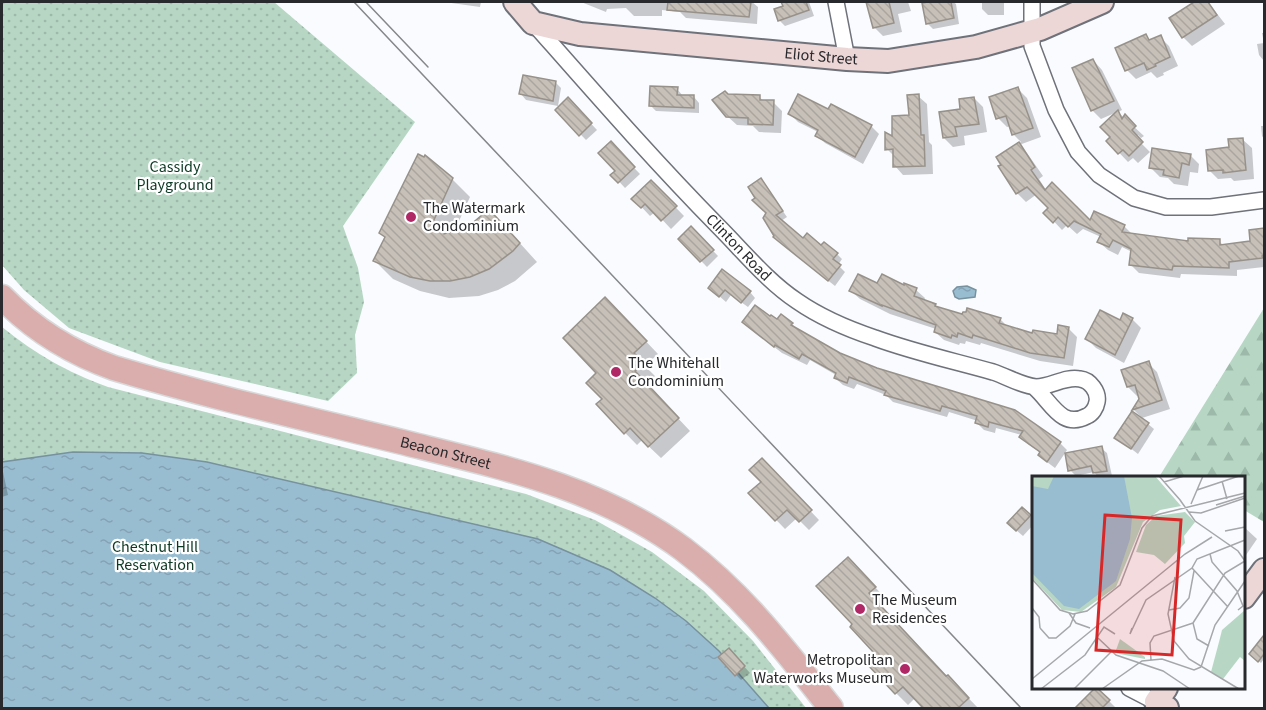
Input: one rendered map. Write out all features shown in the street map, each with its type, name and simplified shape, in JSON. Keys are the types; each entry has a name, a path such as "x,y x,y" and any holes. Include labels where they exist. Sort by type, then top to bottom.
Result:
{"main road":[{"name":"Beacon Street","path":"2,297 19,313 57,341 82,355 114,368 532,475 604,502 672,542 724,582 768,628 831,708"}],"street":[{"name":"Clinton Road","path":"515,2 690,198 771,280 797,301 875,339 995,373 1034,387"},
{"path":"836,2 847,59"},
{"path":"1032,2 1033,48 1056,110 1078,152 1099,175 1134,198 1166,207 1210,207 1264,200"},
{"name":"Eliot Street","path":"533,23 580,34 847,59 888,60 958,51 1032,31 1102,2"},
{"path":"1245,596 1264,570"},
{"path":"1136,689 1163,699"}],"green space":[{"name":"Cassidy Playground","path":"2,2 274,2 415,122 343,226 358,268 364,302 355,335 357,373 328,401 160,362 69,328 24,290 2,265"},
{"path":"1264,308 1264,522 1245,511 1245,476 1160,476"},
{"name":"Chestnut Hill Reservation","path":"2,327 52,362 108,387 526,494 595,520 652,552 704,591 753,641 806,708 2,708"}],"water":[{"path":"967,286 976,290 975,297 959,299 955,297 953,291 957,287"},
{"name":"Chestnut Hill Reservation","path":"73,452 142,453 207,462 538,539 610,570 655,598 686,621 719,651 769,708 2,708 2,462"}],"building":[{"path":"668,2 751,2 749,17 667,10"},
{"path":"781,2 806,2 809,10 778,21 774,9 783,6"},
{"path":"866,2 889,2 894,23 873,28"},
{"path":"951,2 954,18 926,24 922,3"},
{"path":"1194,2 1208,2 1217,15 1182,38 1169,18"},
{"path":"1146,34 1149,40 1161,35 1170,57 1147,70 1144,63 1125,71 1115,48"},
{"path":"1093,59 1114,101 1091,111 1072,68"},
{"path":"523,75 556,81 553,101 519,94"},
{"path":"650,86 678,87 677,95 694,95 694,108 649,106"},
{"path":"1018,87 1033,128 1012,135 1006,116 996,119 989,97"},
{"path":"725,91 728,94 760,95 760,100 774,100 773,125 748,124 748,118 726,117 712,100"},
{"path":"798,94 828,109 831,104 872,125 855,157 815,136 818,130 788,114"},
{"path":"919,94 925,166 893,167 893,149 885,150 885,132 892,136 892,116 909,115 907,95"},
{"path":"568,97 592,123 579,136 555,110"},
{"path":"974,97 979,124 955,127 957,136 943,138 939,112 960,109 959,99"},
{"path":"1118,110 1122,119 1125,114 1136,126 1132,130 1143,142 1129,156 1123,150 1118,154 1106,141 1110,137 1100,127"},
{"path":"1243,138 1246,170 1223,173 1223,170 1208,171 1206,150 1229,147 1228,139"},
{"path":"611,141 635,167 618,183 610,175 615,171 598,153"},
{"path":"1019,142 1035,167 1031,170 1045,190 1052,182 1090,220 1094,211 1125,225 1122,232 1188,241 1188,238 1220,239 1220,245 1250,241 1249,230 1264,228 1263,258 1229,262 1229,268 1173,266 1172,270 1129,265 1131,249 1113,240 1109,247 1097,242 1101,234 1074,221 1068,227 1058,217 1053,223 1043,213 1048,208 1027,187 1016,194 998,166 1001,165 996,157"},
{"path":"1152,148 1191,154 1189,165 1182,163 1179,178 1163,175 1164,170 1149,168"},
{"name":"The Watermark Condominium","path":"418,154 424,157 425,155 453,178 433,222 444,234 469,226 489,209 520,243 513,251 489,269 470,277 450,281 430,281 410,277 373,261 385,237 379,233"},
{"path":"761,178 783,211 776,215 803,238 807,233 821,245 824,242 838,253 833,259 841,265 828,281 773,237 763,218 766,213 752,200 755,198 748,187"},
{"path":"651,180 677,206 661,221 645,204 641,208 631,199"},
{"path":"691,226 714,250 700,262 678,239"},
{"path":"722,269 751,291 741,303 725,290 719,297 708,288"},
{"path":"858,274 877,283 882,274 904,285 904,283 917,288 914,296 936,304 935,306 962,314 967,308 1001,318 999,323 1032,333 1033,330 1057,334 1058,325 1069,327 1064,358 1030,353 973,335 972,338 958,333 957,337 952,335 951,338 934,332 936,325 882,306 849,291"},
{"name":"The Whitehall Condominium","path":"605,297 647,341 634,353 644,363 635,371 679,418 648,447 630,428 624,434 596,404 602,399 586,383 596,373 563,338"},
{"path":"755,305 777,319 781,314 793,323 791,325 840,353 877,368 1015,410 1061,442 1047,462 1038,455 1040,452 1019,437 1023,431 989,422 988,427 975,423 977,416 942,406 940,411 884,395 886,391 849,377 847,383 834,378 836,373 802,354 799,359 775,345 774,347 742,322"},
{"path":"1100,310 1120,320 1123,313 1133,318 1115,355 1085,339"},
{"path":"1149,361 1162,400 1132,410 1139,399 1135,385 1127,387 1121,370"},
{"path":"1132,411 1149,423 1131,449 1114,438"},
{"path":"1102,446 1107,471 1093,473 1091,466 1068,471 1065,453"},
{"path":"762,458 812,510 799,522 787,510 775,521 748,493 761,482 749,470"},
{"path":"1022,507 1031,515 1016,531 1007,523"},
{"path":"848,557 876,587 869,593 969,698 958,708 923,708 903,687 895,694 866,663 875,654 850,627 852,624 816,586"},
{"path":"1264,635 1264,654 1258,662 1249,654"},
{"path":"729,648 745,666 735,676 718,657"},
{"path":"1094,689 1098,689 1110,700 1102,708 1075,708"}],"tram line":[{"path":"354,2 1021,708"},
{"path":"366,2 428,67"}],"place":[{"name":"The Watermark Condominium","path":"411,217"},
{"name":"The Whitehall Condominium","path":"616,372"},
{"name":"The Museum Residences","path":"860,609"},
{"name":"Metropolitan Waterworks Museum","path":"905,669"}]}
